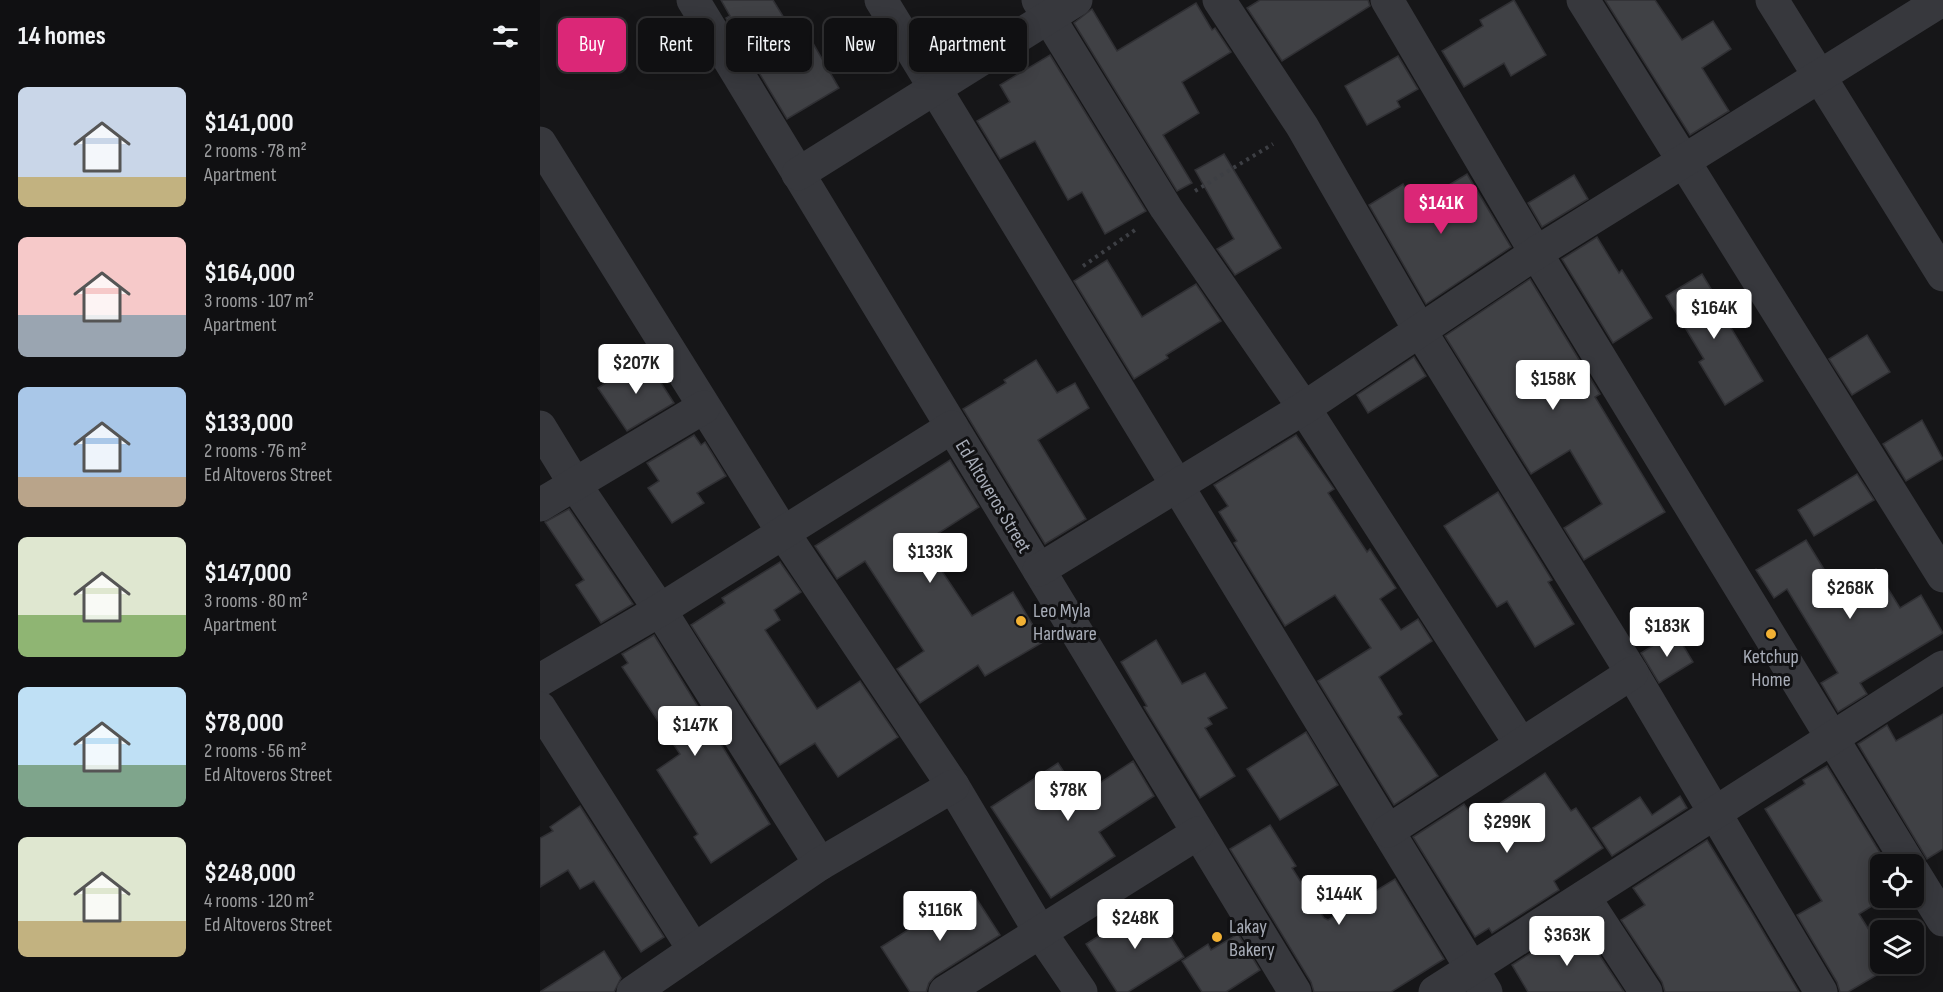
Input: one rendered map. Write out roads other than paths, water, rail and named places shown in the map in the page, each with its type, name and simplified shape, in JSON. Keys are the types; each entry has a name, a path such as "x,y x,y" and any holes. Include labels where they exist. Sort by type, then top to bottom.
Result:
{"street":[{"name":"Ed Altoveros Street","path":"693,0 1295,992"},
{"path":"881,0 1479,980"},
{"path":"798,174 935,88 1043,9 1076,0"},
{"path":"1219,0 1302,126 1419,329 1632,672 1713,814 1821,992"},
{"path":"1387,0 1536,253 1903,854"},
{"path":"1583,0 1943,576"},
{"path":"1772,0 1943,275"},
{"path":"1039,570 1176,484 1304,408 1419,329 1536,253 1942,0"},
{"path":"1043,9 1166,208 1304,408 1520,743"},
{"path":"540,143 784,534 953,786 1040,932 1081,992"},
{"path":"540,506 704,407"},
{"path":"540,427 576,486 660,610 820,864"},
{"path":"540,680 784,534 952,427"},
{"path":"1435,992 1479,980 1584,897 1943,667"},
{"path":"1388,831 1632,672"},
{"path":"540,708 694,950"},
{"path":"633,992 820,864 953,786"},
{"path":"945,992 1198,833"},
{"path":"1924,889 1943,920"},
{"path":"1584,897 1646,992"}],"place":[{"name":"Leo Myla Hardware","path":"1021,621"},
{"name":"Ketchup Home","path":"1771,634"},
{"name":"Lakay Bakery","path":"1217,937"}]}
